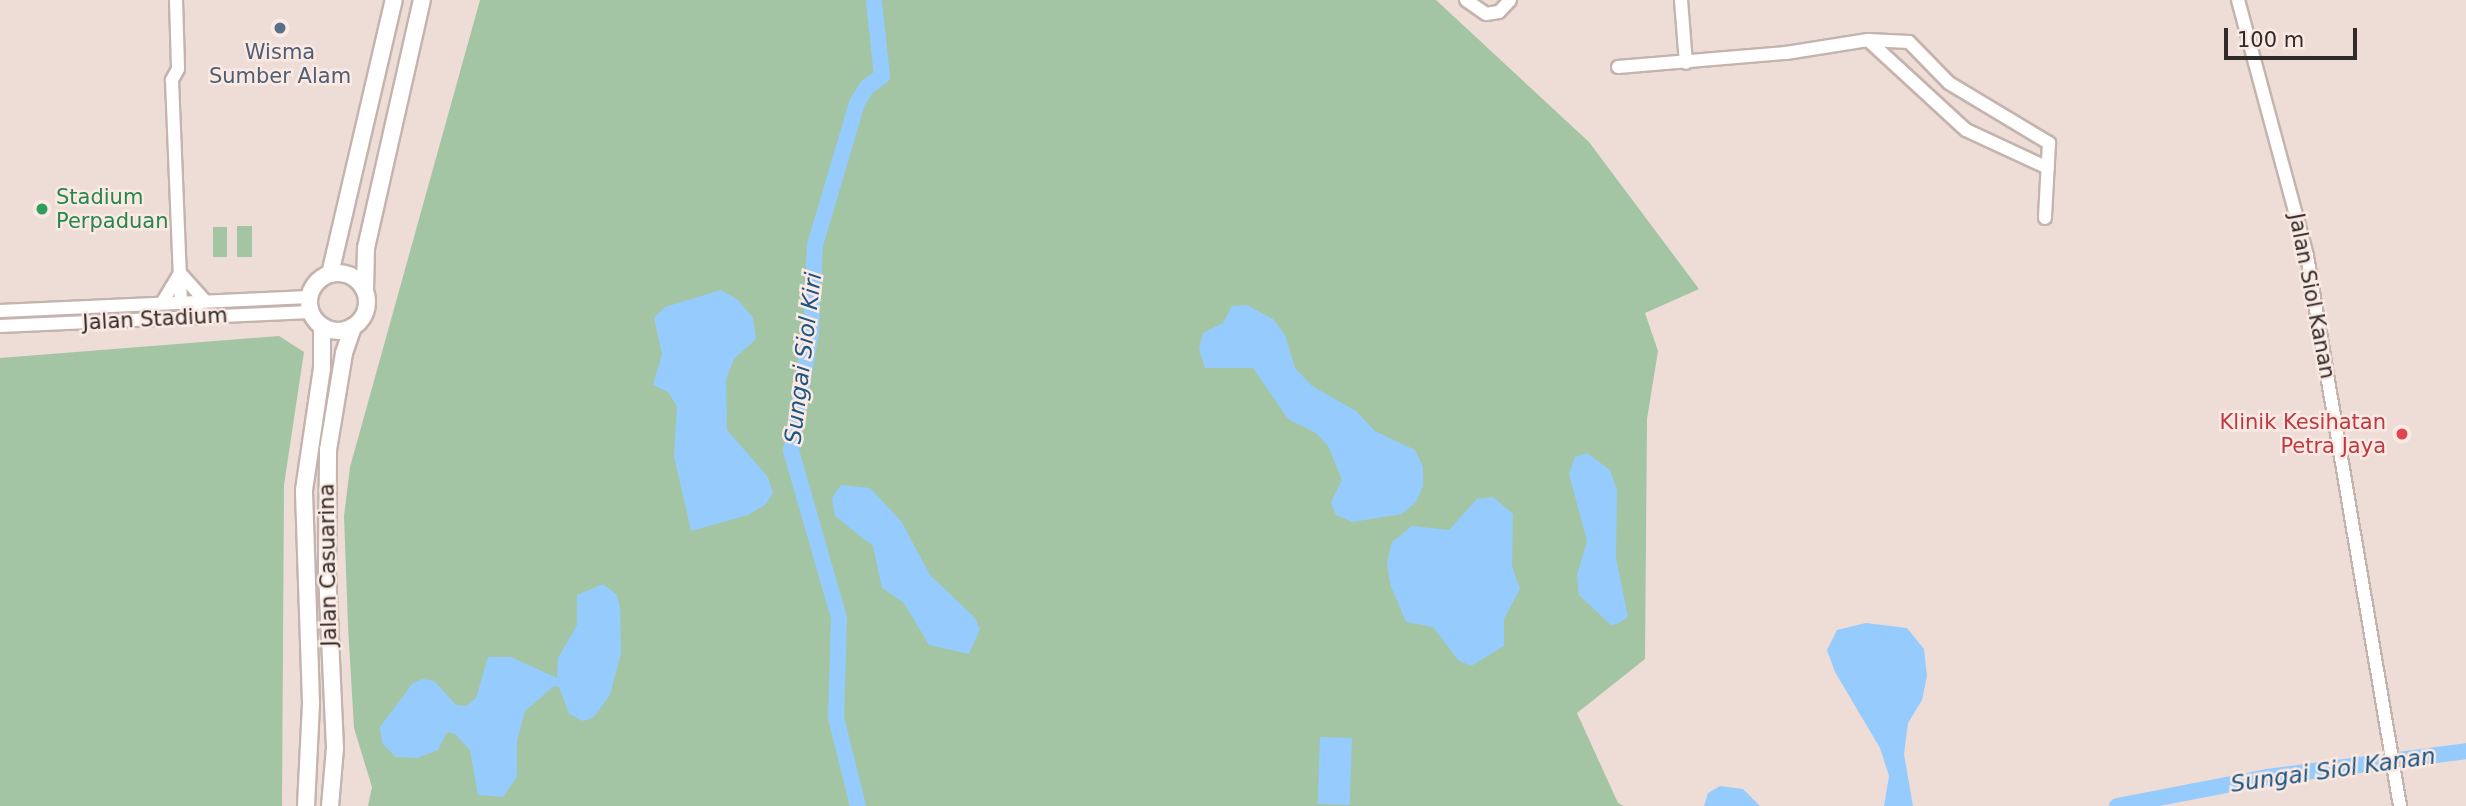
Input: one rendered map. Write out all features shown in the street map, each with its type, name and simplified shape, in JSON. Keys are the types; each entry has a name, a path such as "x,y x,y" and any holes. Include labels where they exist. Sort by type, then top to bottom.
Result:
{"main road":[{"path":"330,274 394,0"},
{"path":"365,290 352,276 330,274 316,283 310,304 322,326 337,331 353,327 367,307 366,248 422,0"},
{"name":"Jalan Casuarina","path":"306,806 311,703 304,490 322,368 322,326"},
{"name":"Jalan Casuarina","path":"330,806 335,748 327,572 328,450 353,327"}],"street":[{"path":"176,0 178,69 172,80 181,302 187,310 215,316"},
{"path":"1466,0 1486,14 1499,12 1510,0"},
{"path":"1681,0 1686,63"},
{"name":"Jalan Siol Kanan","path":"2238,0 2307,256 2399,802"},
{"path":"1868,40 1966,130 2048,168"},
{"path":"1618,67 1686,63 1868,40 1909,42 1949,83 2049,143 2045,218"},
{"path":"180,273 205,301"},
{"path":"162,303 180,273"},
{"name":"Jalan Stadium","path":"0,311 205,301 310,304"},
{"name":"Jalan Stadium","path":"0,326 215,316 310,304"}],"green space":[{"path":"480,0 1436,0 1589,142 1699,289 1645,313 1658,351 1647,419 1645,659 1577,713 1618,803 1624,806 368,806 372,787 354,728 348,626 344,516 350,467"},
{"path":"237,226 252,226 252,257 237,257"},
{"path":"213,227 227,227 227,257 213,257"},
{"path":"279,336 304,352 284,485 282,806 0,806 0,358"}],"water":[{"path":"721,290 738,300 753,318 756,339 734,359 726,379 727,430 768,477 773,493 765,505 748,515 691,531 674,456 677,406 668,392 653,385 662,354 654,318 665,307"},
{"path":"1247,305 1273,319 1285,335 1295,368 1312,386 1356,411 1375,431 1415,450 1423,467 1423,486 1416,502 1402,514 1352,522 1336,515 1331,502 1342,480 1328,446 1316,433 1288,419 1253,368 1205,368 1199,349 1203,333 1223,323 1232,306"},
{"path":"1587,453 1610,470 1617,490 1616,558 1628,617 1611,625 1579,595 1577,575 1587,541 1569,474 1575,457"},
{"path":"841,485 870,488 901,521 930,575 975,618 980,629 969,654 929,645 904,603 882,588 873,546 835,516 832,498"},
{"path":"1493,497 1513,514 1512,566 1520,589 1504,619 1504,646 1471,666 1458,660 1433,627 1406,622 1390,584 1387,562 1392,542 1412,526 1449,530 1477,499"},
{"path":"603,584 617,595 620,608 621,653 610,695 594,717 583,721 569,714 559,687 554,686 525,711 517,741 517,777 503,797 478,795 470,750 455,734 447,732 438,750 417,758 396,757 382,743 380,727 413,683 423,679 434,681 456,705 466,706 476,698 488,657 511,657 557,678 558,658 577,625 577,595"},
{"path":"1866,623 1907,628 1924,649 1927,676 1922,700 1908,723 1904,754 1913,806 1884,806 1889,776 1880,748 1835,672 1827,650 1837,630"},
{"path":"1320,737 1352,738 1350,805 1318,804"},
{"path":"1720,786 1743,789 1760,806 1704,806 1708,793"}],"waterway":[{"name":"Sungai Siol Kiri","path":"858,806 836,718 839,618 791,451 811,332 815,245 857,103 867,87 882,76 874,2"},
{"name":"Sungai Siol Kanan","path":"2117,806 2267,777 2466,751"}],"place":[{"name":"Wisma Sumber Alam","path":"280,28"},
{"name":"Stadium Perpaduan","path":"42,209"},
{"name":"Klinik Kesihatan Petra Jaya","path":"2402,434"}]}
